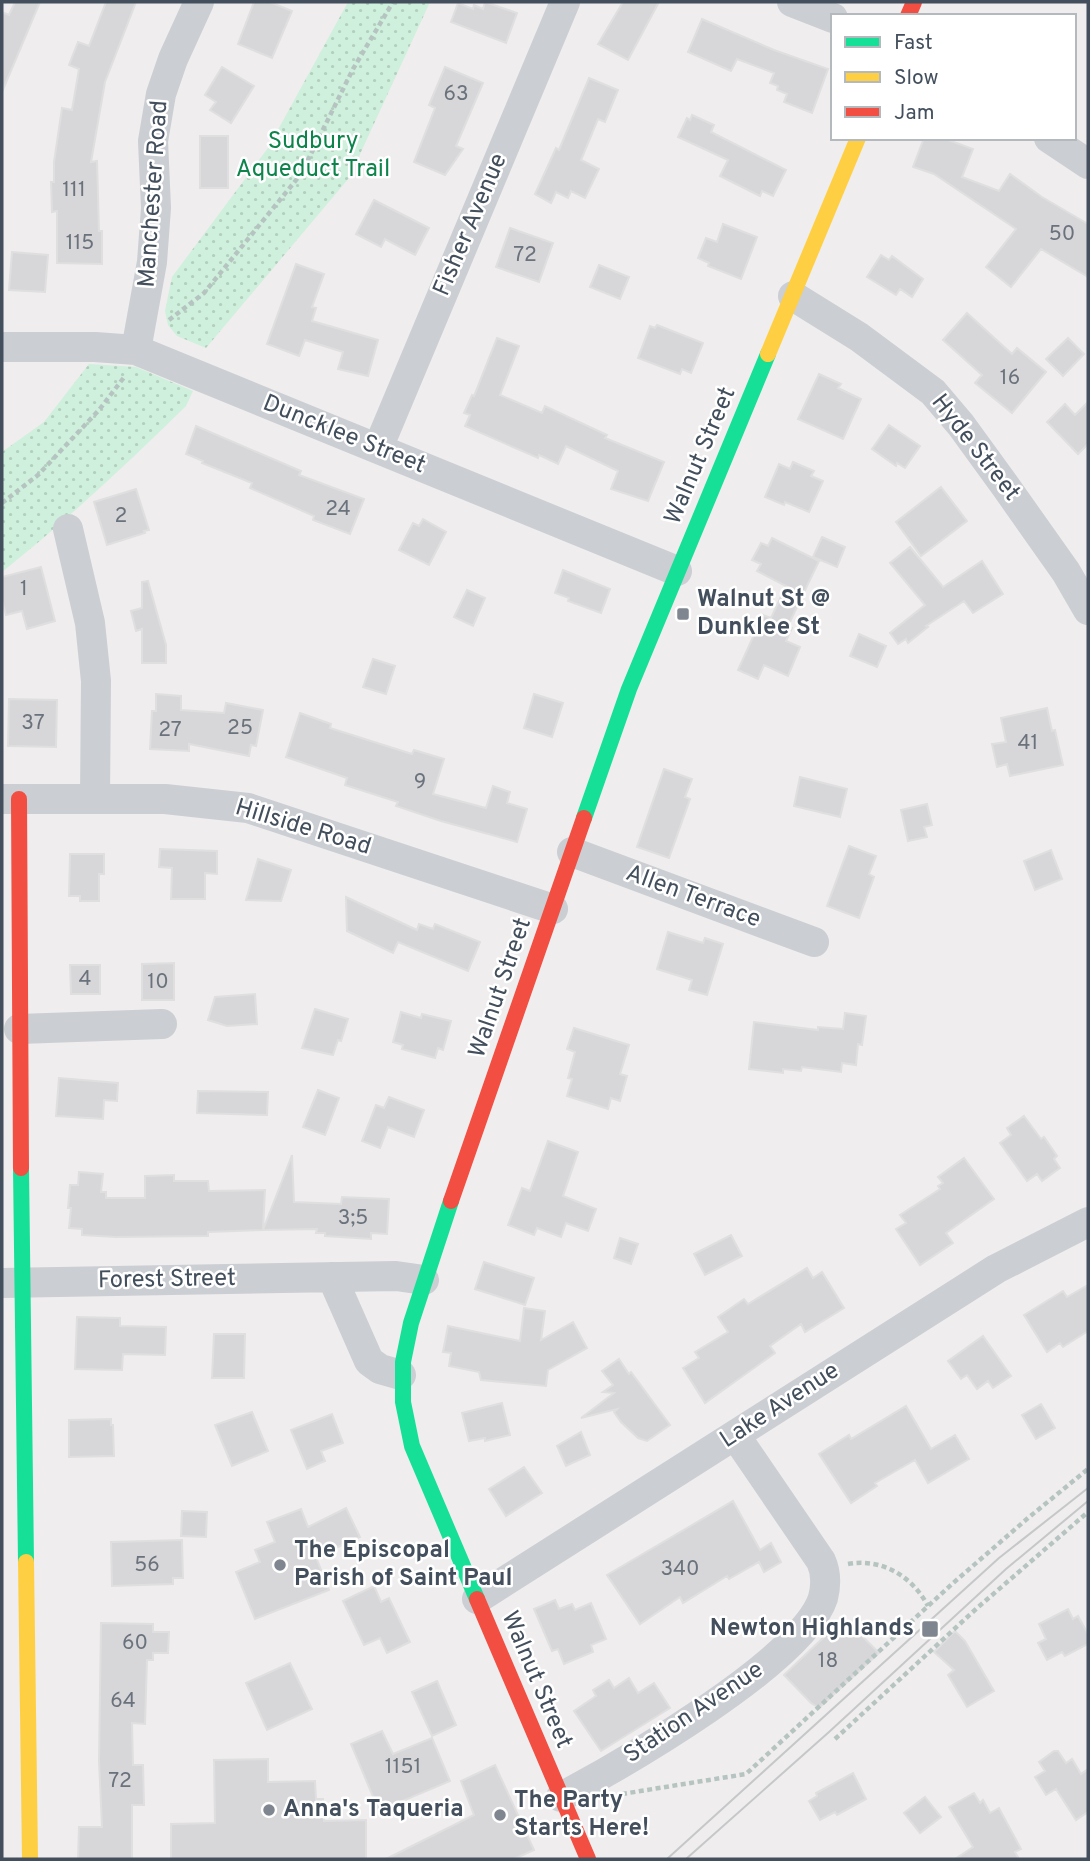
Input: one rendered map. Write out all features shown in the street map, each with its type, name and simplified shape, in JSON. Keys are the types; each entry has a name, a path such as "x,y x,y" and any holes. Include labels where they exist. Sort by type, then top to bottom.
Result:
{"main road":[{"name":"Walnut Street","path":"588,1859 412,1446 402,1401 401,1376 408,1334 424,1280 629,689 857,140"},
{"path":"10,799 19,1029 13,1282 13,1601 30,1859"}],"street":[{"name":"Manchester Road","path":"139,351 152,262 156,208 153,141 160,93 199,2"},
{"name":"Fisher Avenue","path":"377,448 565,2"},
{"path":"792,2 831,17"},
{"path":"1052,140 1088,164"},
{"name":"Hyde Street","path":"793,296 859,337 933,392 1006,487 1066,572 1088,610"},
{"name":"Duncklee Street","path":"2,347 95,347 139,351 677,571"},
{"path":"68,529 90,623 96,681 95,798"},
{"name":"Hillside Road","path":"10,799 165,799 248,808 553,909"},
{"name":"Allen Terrace","path":"572,852 814,942"},
{"path":"19,1029 162,1024"},
{"name":"Lake Avenue","path":"477,1599 996,1269 1088,1222"},
{"name":"Forest Street","path":"13,1282 402,1276 424,1280"},
{"path":"332,1277 369,1361 380,1369 401,1376"},
{"path":"735,1435 825,1570"},
{"name":"Station Avenue","path":"561,1797 644,1749 765,1666 798,1637 812,1618 823,1598 825,1570"}],"path":[{"path":"2,503 38,475 99,410 155,331 204,293 300,174 353,69 393,2"},
{"path":"626,1794 746,1774 928,1605 1088,1469"},
{"path":"835,1739 988,1598 1088,1512"},
{"path":"825,1570 866,1562 889,1568 906,1580 928,1605"}],"green space":[{"name":"Sudbury Aqueduct Trail","path":"348,2 430,2 349,178 206,348 177,336 168,325 165,311 172,277 268,148"},
{"path":"89,364 136,367 193,391 186,406 141,449 73,512 2,572 2,452 44,422"}],"building":[{"path":"15,2 40,2 2,92 2,12 9,15"},
{"path":"106,2 136,2 105,82 91,162 97,161 102,264 57,263 57,211 52,212 51,182 54,182 54,162 62,108 72,110 79,69 69,65 78,42 89,46"},
{"path":"254,2 270,2 292,11 272,58 238,44"},
{"path":"485,2 517,13 506,43 451,22 458,3 473,9 474,5 483,9"},
{"path":"623,2 659,2 628,60 598,44"},
{"path":"702,19 774,50 828,69 812,113 784,102 787,94 770,83 774,73 737,59 731,71 688,52"},
{"path":"222,67 254,86 231,123 210,110 216,102 205,95"},
{"path":"445,67 483,83 456,146 463,149 445,175 414,162 435,108 429,105"},
{"path":"589,78 618,90 605,122 598,119 581,160 599,169 585,198 571,191 568,198 556,192 551,203 535,194 556,148 559,150"},
{"path":"692,115 714,125 711,132 786,170 773,196 762,191 760,196 720,176 728,160 678,137 687,118 690,120"},
{"path":"200,136 228,136 228,188 200,188"},
{"path":"923,140 948,140 973,149 962,177 999,191 1010,174 1088,224 1088,277 1041,249 1011,287 986,267 1016,229 934,174 913,167"},
{"path":"374,200 429,228 415,255 385,239 381,247 356,234"},
{"path":"723,224 757,237 741,279 708,266 709,263 698,258 706,238 717,242"},
{"path":"510,228 553,243 539,282 496,267"},
{"path":"12,252 48,255 45,292 9,290"},
{"path":"881,255 889,260 892,256 923,279 912,297 900,289 896,295 867,277"},
{"path":"296,264 324,274 312,307 316,308 312,321 378,340 368,376 338,369 343,352 305,340 299,356 267,344"},
{"path":"599,265 629,277 620,299 590,287"},
{"path":"967,313 1012,354 1017,348 1046,372 1012,413 975,383 982,375 943,340"},
{"path":"657,325 703,343 691,373 682,369 680,374 638,358 650,326 655,328"},
{"path":"497,338 519,346 500,395 542,413 545,406 607,435 605,438 664,462 648,501 611,489 618,471 566,446 558,464 465,426 470,415 464,413 472,395 474,396"},
{"path":"1068,338 1084,354 1063,376 1046,359"},
{"path":"819,374 841,384 838,388 861,399 843,439 798,419"},
{"path":"1088,402 1088,444 1078,454 1047,422 1065,404 1075,415"},
{"path":"889,425 920,446 905,468 897,463 896,466 872,449"},
{"path":"196,426 301,471 299,475 364,499 350,534 313,520 314,516 250,488 252,483 186,454"},
{"path":"793,462 814,471 811,476 823,481 809,512 765,497 779,464 790,469"},
{"path":"941,487 967,521 921,556 896,522"},
{"path":"136,489 149,530 107,545 94,502"},
{"path":"423,519 446,532 429,565 399,550 413,523 419,526"},
{"path":"822,537 845,547 837,567 813,557"},
{"path":"772,538 819,561 788,626 792,628 786,641 800,647 788,676 764,665 758,679 738,670 763,615 771,618 786,586 757,571 761,564 752,560 761,543 768,546"},
{"path":"910,547 943,587 982,561 1003,594 973,613 964,601 926,626 928,627 908,643 906,639 898,644 890,633 925,605 890,563"},
{"path":"41,567 55,621 27,629 22,611 6,615 2,601 2,577"},
{"path":"563,570 610,589 601,613 568,601 569,598 555,593"},
{"path":"148,581 166,645 166,663 142,663 142,629 136,631 131,611 142,608 142,582"},
{"path":"467,590 485,598 473,626 454,617"},
{"path":"859,634 886,646 877,667 850,656"},
{"path":"373,659 395,666 386,694 363,687"},
{"path":"156,694 181,696 181,710 224,713 226,703 263,710 256,746 251,745 249,756 189,744 189,751 150,749 152,711 156,711"},
{"path":"534,694 563,703 552,737 524,728"},
{"path":"9,699 57,700 56,747 8,746"},
{"path":"1047,708 1063,765 1010,776 1007,764 997,767 992,744 1006,742 1001,718"},
{"path":"300,713 331,724 330,728 412,754 414,750 444,759 433,794 486,808 493,786 510,792 507,803 527,809 517,842 396,806 398,802 345,785 347,778 286,757"},
{"path":"664,769 692,779 685,797 690,799 669,858 637,847"},
{"path":"800,777 847,789 840,817 794,806"},
{"path":"927,804 932,825 924,827 927,837 908,841 901,810"},
{"path":"849,846 876,856 869,874 874,877 859,918 827,906"},
{"path":"160,849 217,851 217,874 205,873 205,899 171,899 172,868 159,867"},
{"path":"1051,850 1062,879 1035,890 1024,861"},
{"path":"70,854 104,854 104,874 99,874 99,901 80,901 80,896 69,896"},
{"path":"258,859 291,870 281,901 246,900"},
{"path":"346,897 417,930 419,924 433,929 435,924 480,942 468,971 398,942 393,953 347,931"},
{"path":"668,932 703,943 705,938 723,944 707,995 689,990 692,980 657,969"},
{"path":"174,963 174,1000 142,1000 142,964"},
{"path":"70,965 100,965 100,994 71,994"},
{"path":"255,994 257,1024 227,1026 208,1020 215,997"},
{"path":"315,1009 348,1019 333,1055 302,1048"},
{"path":"401,1012 421,1018 422,1014 451,1021 443,1050 438,1048 435,1058 402,1049 403,1045 393,1042"},
{"path":"845,1013 866,1016 862,1045 858,1044 856,1065 842,1063 841,1072 802,1067 801,1071 783,1069 783,1073 749,1069 754,1022 818,1030 818,1027 843,1029"},
{"path":"574,1028 629,1045 620,1074 627,1076 620,1101 611,1098 608,1109 567,1096 572,1079 568,1078 575,1052 567,1049"},
{"path":"59,1078 118,1083 117,1101 104,1100 103,1119 56,1116"},
{"path":"318,1090 339,1098 325,1135 303,1127"},
{"path":"198,1091 268,1092 267,1115 197,1113"},
{"path":"389,1097 424,1110 414,1137 388,1127 380,1148 362,1141 376,1105 384,1108"},
{"path":"1024,1116 1057,1156 1054,1159 1060,1168 1042,1181 1037,1174 1027,1181 1000,1143 1011,1135 1007,1128"},
{"path":"548,1141 578,1152 563,1196 596,1209 588,1231 566,1223 561,1237 537,1228 534,1235 508,1225 522,1188 530,1191"},
{"path":"292,1155 294,1202 341,1204 342,1197 389,1199 387,1234 371,1233 371,1239 325,1236 325,1233 316,1233 317,1229 263,1230"},
{"path":"964,1158 994,1199 946,1233 953,1243 920,1265 896,1229 906,1223 900,1215 940,1189 938,1186 943,1183 938,1177"},
{"path":"79,1172 103,1174 101,1192 106,1192 106,1198 145,1198 145,1176 174,1175 174,1181 208,1181 209,1191 265,1190 263,1230 208,1232 208,1236 82,1235 82,1229 69,1228 71,1208 68,1208 70,1185 78,1185"},
{"path":"731,1235 742,1256 705,1275 694,1254"},
{"path":"620,1238 638,1244 631,1264 614,1258"},
{"path":"484,1262 534,1278 525,1305 475,1289"},
{"path":"807,1268 813,1278 822,1272 844,1308 805,1332 801,1324 770,1346 775,1353 705,1403 683,1368 699,1358 695,1352 728,1332 718,1317 744,1299 748,1304"},
{"path":"1088,1285 1088,1331 1063,1347 1060,1343 1047,1352 1024,1315 1063,1291 1067,1297"},
{"path":"524,1308 545,1311 541,1340 573,1322 587,1348 548,1370 546,1386 481,1380 479,1372 449,1366 451,1353 443,1352 448,1326 520,1341"},
{"path":"77,1317 120,1318 120,1326 166,1327 165,1355 123,1354 122,1370 75,1369"},
{"path":"214,1334 245,1334 244,1378 212,1378"},
{"path":"983,1336 1011,1376 993,1388 988,1381 977,1389 967,1375 961,1379 948,1361"},
{"path":"619,1359 670,1425 647,1441 638,1438 621,1422 614,1412 617,1409 581,1418 614,1393 603,1392 613,1385 602,1371"},
{"path":"502,1403 510,1435 485,1441 485,1438 469,1441 462,1413"},
{"path":"1041,1404 1055,1428 1036,1439 1022,1415"},
{"path":"906,1406 931,1449 955,1435 969,1459 928,1483 915,1460 875,1483 877,1486 851,1503 819,1454 849,1435 851,1439"},
{"path":"252,1412 268,1451 232,1466 215,1425"},
{"path":"332,1414 343,1443 321,1451 325,1461 307,1469 291,1430"},
{"path":"111,1419 114,1456 69,1457 69,1420"},
{"path":"581,1432 590,1455 566,1466 557,1446"},
{"path":"524,1467 542,1493 506,1516 489,1489"},
{"path":"733,1501 760,1550 771,1543 781,1562 764,1572 759,1562 729,1579 727,1576 683,1603 680,1597 640,1624 607,1575"},
{"name":"The Episcopal Parish of Saint Paul","path":"346,1508 360,1537 316,1557 329,1590 255,1619 236,1572 260,1562 255,1550 275,1542 267,1522 301,1509 308,1527"},
{"path":"182,1511 207,1512 206,1537 181,1536"},
{"path":"182,1540 183,1578 173,1578 173,1584 112,1586 111,1542"},
{"path":"374,1586 381,1602 389,1598 410,1642 387,1653 380,1638 364,1645 343,1601"},
{"path":"555,1600 559,1609 572,1604 575,1610 591,1603 606,1639 591,1645 593,1652 564,1664 558,1649 552,1651 534,1609"},
{"path":"1068,1609 1073,1619 1078,1616 1088,1634 1088,1644 1065,1656 1062,1652 1047,1660 1038,1643 1046,1639 1039,1624"},
{"path":"844,1618 879,1653 819,1708 784,1675"},
{"path":"101,1623 153,1624 153,1632 169,1632 168,1653 153,1653 153,1660 147,1660 145,1724 132,1723 133,1765 143,1765 144,1805 132,1805 132,1859 78,1859 79,1827 102,1827 99,1761"},
{"path":"955,1631 965,1641 994,1691 967,1707 948,1675 954,1670 934,1652"},
{"path":"290,1663 312,1709 267,1730 246,1683"},
{"path":"629,1678 638,1693 654,1683 670,1708 601,1751 574,1711 596,1696 593,1690 609,1680 614,1688"},
{"path":"437,1681 456,1725 432,1736 412,1692"},
{"path":"382,1731 393,1754 432,1738 450,1781 379,1811 351,1744"},
{"path":"1058,1751 1066,1763 1072,1759 1081,1774 1088,1769 1088,1812 1076,1820 1056,1789 1046,1795 1035,1777 1045,1771 1039,1762"},
{"name":"Anna's Taqueria","path":"268,1759 268,1782 315,1781 316,1799 323,1799 324,1821 366,1820 366,1859 171,1859 171,1824 215,1823 214,1760"},
{"path":"495,1765 534,1850 514,1859 386,1859 474,1815 461,1781"},
{"path":"853,1773 866,1799 837,1815 835,1812 820,1820 809,1801 817,1796 816,1793"},
{"path":"974,1793 980,1803 983,1800 990,1813 999,1808 1021,1849 1015,1852 1019,1859 955,1859 973,1847 949,1807"},
{"path":"925,1797 941,1817 920,1833 904,1813"}],"tram line":[{"path":"667,1859 999,1558 1088,1488"},
{"path":"686,1859 1006,1569 1088,1501"}],"traffic: fast":[{"path":"584,818 629,689 768,354"},
{"path":"21,1168 26,1562"},
{"path":"451,1201 411,1323 403,1362 403,1402 412,1446 477,1599"}],"traffic: slow":[{"path":"768,354 857,140"},
{"path":"26,1562 30,1859"}],"traffic: jam":[{"path":"909,14 914,2"},
{"path":"19,799 21,1168"},
{"path":"451,1201 584,818"},
{"path":"477,1599 588,1859"}],"place":[{"name":"Walnut St @ Dunklee St","path":"683,614"},
{"name":"The Episcopal Parish of Saint Paul","path":"280,1565"},
{"name":"Newton Highlands","path":"930,1629"},
{"name":"Anna's Taqueria","path":"269,1810"},
{"name":"The Party Starts Here!","path":"500,1815"}]}
